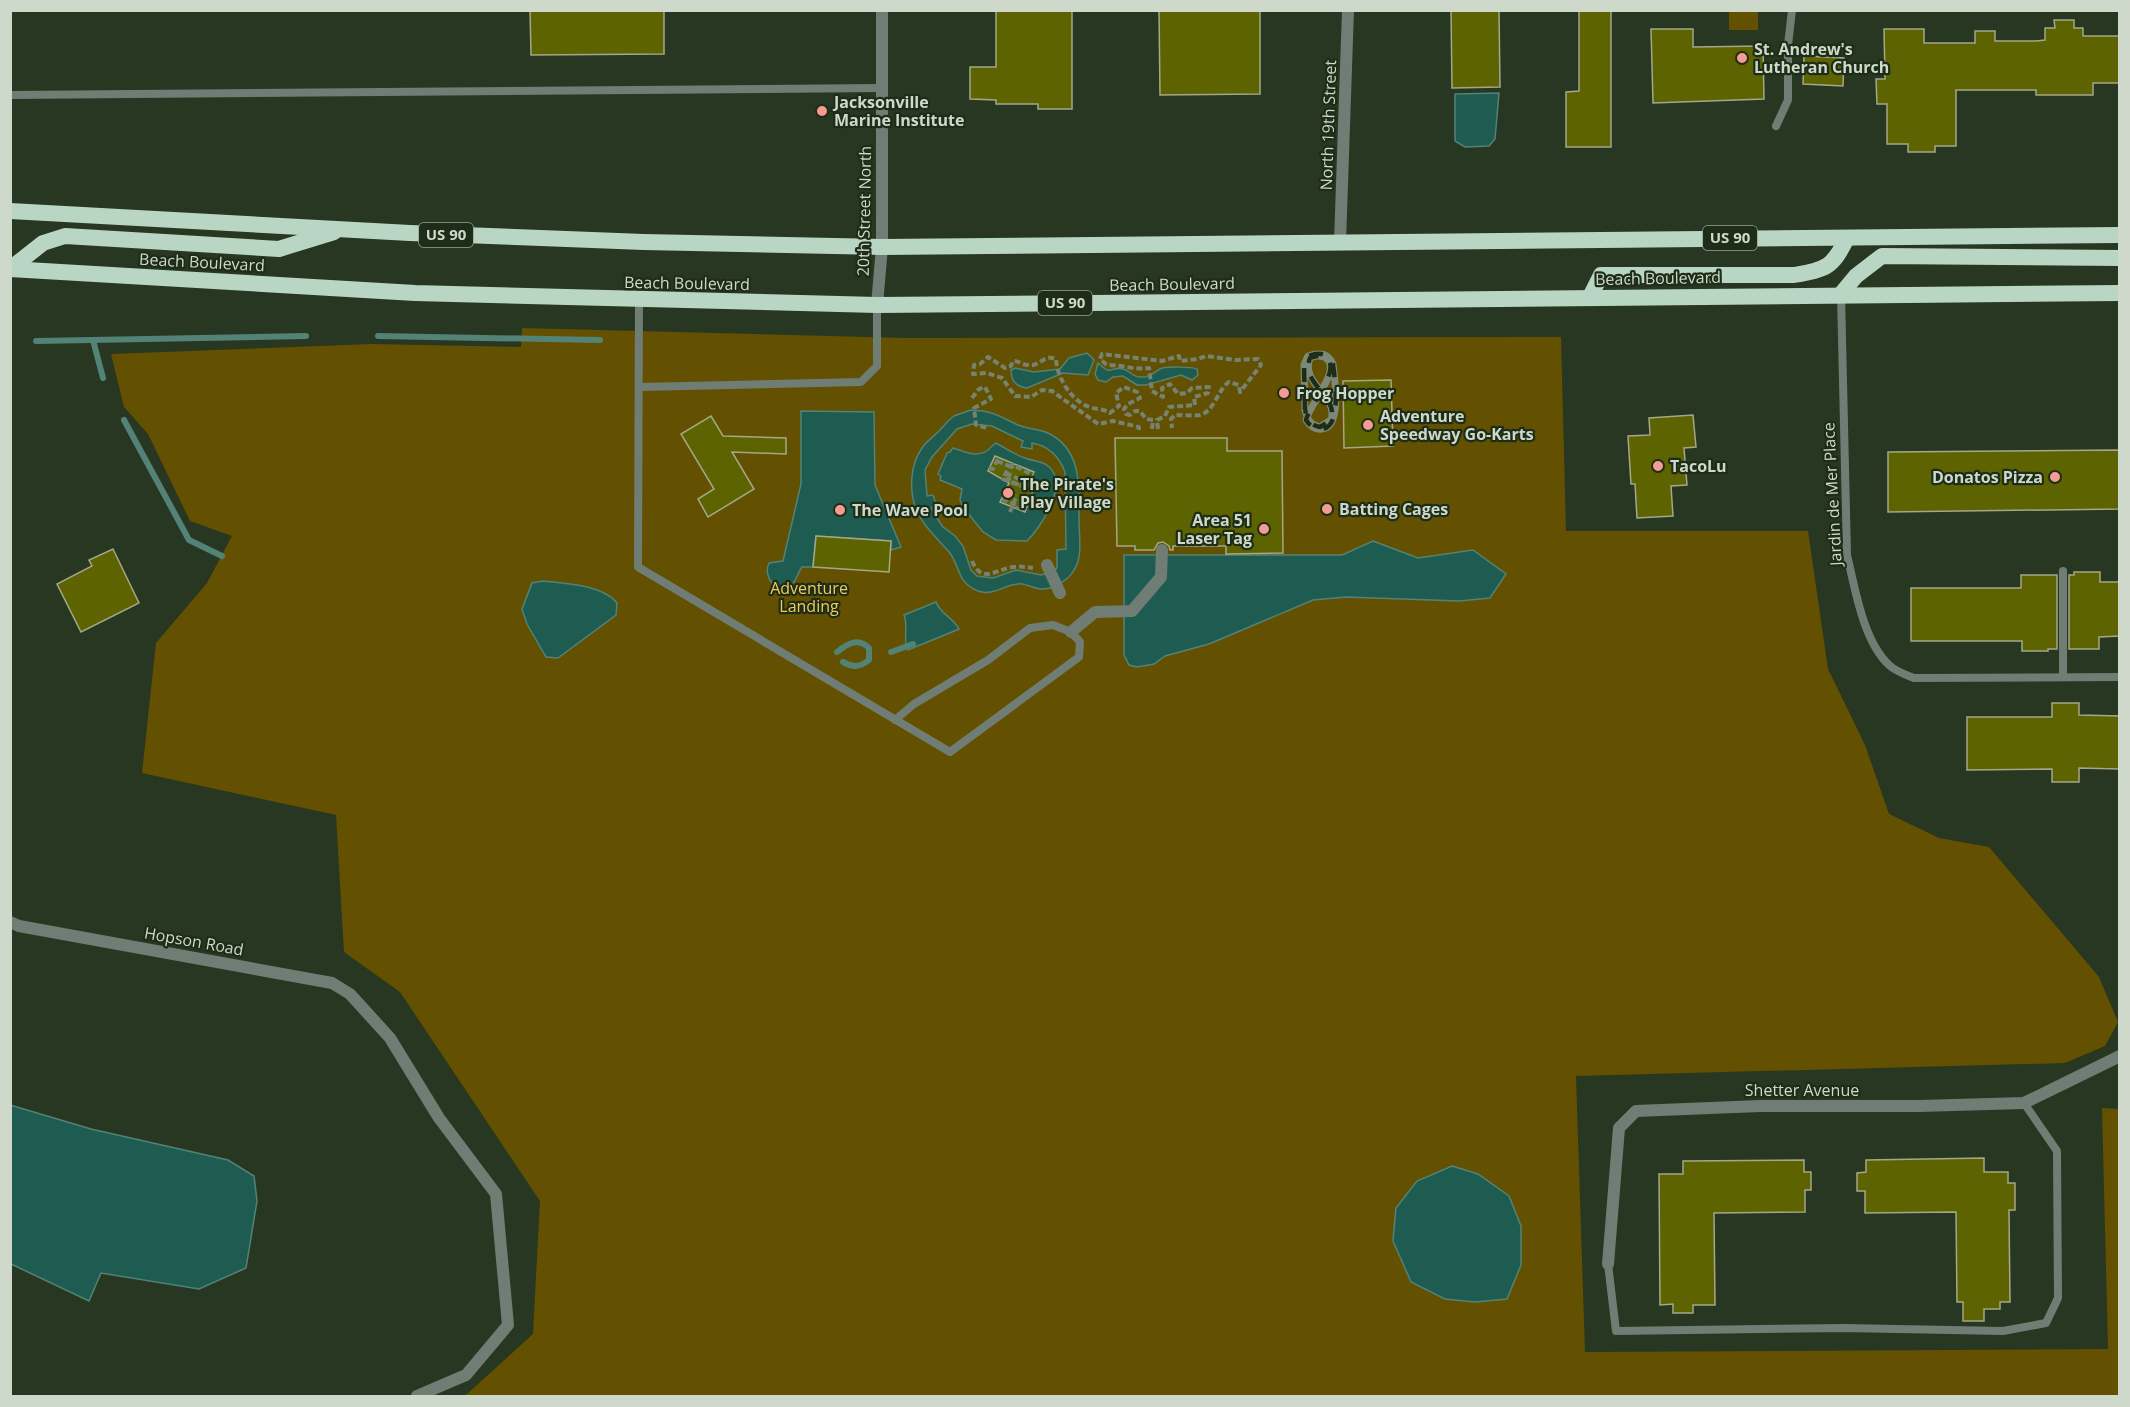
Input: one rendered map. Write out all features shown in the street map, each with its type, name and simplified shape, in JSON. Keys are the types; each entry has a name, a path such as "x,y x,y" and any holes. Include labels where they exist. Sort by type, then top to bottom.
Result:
{"highway":[{"name":"US 90","path":"10,211 621,241 882,247 2120,235"},
{"path":"10,269 43,243 65,236 279,249 344,229"},
{"path":"1590,297 1601,275 1794,275 1821,270 1837,258 1847,238"},
{"path":"1841,294 1856,276 1882,256 2120,258"},
{"name":"Beach Boulevard","path":"10,269 415,293 877,305 2120,293"}],"street":[{"name":"20th Street North","path":"877,305 882,247 882,10"},
{"name":"North 19th Street","path":"1340,242 1348,10"},
{"path":"1071,632 1095,612 1132,611 1161,577 1162,550"},
{"path":"1045,568 1060,593"},
{"name":"Hopson Road","path":"10,922 19,926 332,983 351,994 390,1038 439,1118 496,1194 508,1325 466,1375 417,1396"},
{"name":"Shetter Avenue","path":"1608,1264 1619,1128 1636,1111 1760,1106 1919,1106 2024,1103 2120,1056"}],"lane":[{"path":"1776,126 1788,100 1788,45 1792,10"},
{"path":"10,95 882,88"},
{"name":"Jardin de Mer Place","path":"1841,294 1847,555 1871,642 1889,666 1914,678 2120,677"},
{"path":"639,300 638,567 896,720 950,752 1079,657 1080,642 1071,632 1053,625 1030,628 988,660 914,704 896,720"},
{"path":"639,387 861,382 877,366 877,305"},
{"path":"2063,572 2063,677"},
{"path":"1608,1264 1616,1331 1844,1328 2003,1331 2046,1323 2058,1298 2057,1151 2024,1103"}],"path":[{"path":"1158,429 1157,420 1165,416 1169,407 1195,405 1194,397 1208,393 1209,387 1192,388 1187,393 1178,394 1170,384 1162,388 1163,397 1152,391 1149,368 1107,365 1100,359 1102,354 1162,361 1179,356 1180,361 1206,356 1235,360 1258,359 1261,365 1240,392 1239,385 1229,382 1222,386 1207,412 1201,415 1174,415 1171,419 1172,428"},
{"path":"1139,430 1139,427 1113,421 1098,424 1052,391 1042,390 1031,397 1015,396 1002,378 987,373 973,374 974,365 980,364 988,357 1005,368 1018,361 1027,365 1036,364 1043,358 1056,359 1056,365 1067,390 1086,406 1104,409 1110,413 1119,406 1116,393 1124,387 1137,392 1140,398 1128,404 1124,409 1126,414 1130,415 1135,411 1140,411 1146,419 1153,420 1152,429"},
{"path":"972,398 979,389 985,387 992,399 974,408 976,425 987,428"},
{"path":"989,468 993,470 997,461 1008,466 1013,465 1033,475"},
{"path":"1008,466 1003,479 1021,486"},
{"path":"1002,499 1012,506 1017,495"},
{"path":"972,561 976,570 990,574 1014,567 1045,568"}],"green space":[{"path":"1729,11 1758,11 1758,30 1729,30"},
{"name":"Adventure Landing","path":"522,328 906,338 1561,337 1566,531 1808,531 1828,669 1865,745 1889,814 1939,838 1989,847 2099,977 2118,1022 2105,1046 2065,1063 1576,1076 1585,1352 2108,1349 2102,1108 2119,1109 2119,1396 461,1396 467,1394 533,1334 540,1201 400,992 344,952 336,815 142,773 156,643 207,583 232,536 190,521 148,434 124,407 111,354 372,344 521,347"}],"water":[{"path":"1499,93 1495,139 1489,146 1465,147 1455,141 1455,94"},
{"path":"1087,353 1094,360 1088,375 1063,373 1027,388 1018,385 1013,380 1011,370 1015,368 1034,372 1060,369 1069,358"},
{"path":"1098,363 1106,369 1119,368 1139,377 1172,367 1197,369 1198,375 1192,380 1181,375 1146,385 1137,385 1123,376 1113,377 1106,382 1098,380 1095,374"},
{"path":"971,410 991,413 1018,425 1048,433 1068,449 1077,471 1080,553 1074,570 1059,584 1040,589 1016,584 990,592 978,591 962,579 949,552 919,515 914,502 912,486 913,470 918,455 925,444 954,416","holes":["972,424 992,426 1023,441 1021,447 1032,449 1032,443 1048,449 1063,466 1066,549 1057,550 1055,571 1041,575 1016,570 993,578 977,576 971,570 963,546 942,526 931,508 936,504 933,495 927,496 925,470 932,457 957,429"]},
{"name":"The Wave Pool","path":"801,411 874,412 875,485 901,547 891,550 891,541 816,536 813,567 802,567 794,582 782,588 773,584 767,568 769,563 783,561 801,484"},
{"name":"The Pirate's Play Village","path":"996,443 1018,455 1046,464 1054,474 1055,494 1051,505 1046,516 1027,541 996,540 983,532 963,507 960,500 962,489 940,480 941,476 938,474 947,453 953,448 971,454 980,454"},
{"path":"1373,541 1418,558 1473,550 1506,574 1490,598 1459,601 1346,597 1313,600 1209,644 1165,656 1154,664 1137,667 1129,665 1124,655 1124,555 1342,555"},
{"path":"543,581 583,586 603,592 617,603 616,615 558,658 546,657 527,624 522,609 532,583"},
{"path":"936,602 940,610 959,629 908,650 904,615"},
{"path":"10,1105 91,1129 228,1160 254,1176 257,1201 246,1268 199,1289 101,1273 89,1301 11,1264"},
{"path":"1452,1166 1478,1174 1509,1196 1521,1226 1521,1265 1507,1299 1475,1302 1445,1299 1411,1282 1393,1241 1396,1208 1417,1181"}],"building":[{"path":"530,10 664,10 664,54 531,55"},
{"path":"996,10 1072,10 1072,109 1038,109 1038,104 996,104 996,100 970,99 970,67 996,67"},
{"path":"1159,10 1260,10 1260,94 1160,95"},
{"path":"1451,10 1499,10 1500,87 1452,88"},
{"path":"1579,10 1611,10 1611,147 1566,147 1566,92 1579,91"},
{"path":"2054,20 2074,20 2074,28 2083,28 2083,36 2120,36 2120,83 2093,83 2093,95 2036,95 2036,90 1956,90 1956,146 1935,146 1935,152 1908,152 1908,144 1887,144 1887,104 1877,104 1876,79 1885,79 1884,29 1924,29 1924,43 1975,43 1975,31 1995,31 1995,41 2036,41 2045,40 2045,28 2055,28"},
{"name":"St. Andrew's Lutheran Church","path":"1651,29 1693,29 1693,47 1763,46 1764,99 1653,103"},
{"path":"1804,56 1844,58 1843,86 1803,84"},
{"name":"Adventure Speedway Go-Karts","path":"1391,380 1393,446 1344,448 1343,381"},
{"name":"TacoLu","path":"1693,415 1696,447 1684,448 1687,485 1671,486 1673,516 1637,518 1635,484 1631,484 1628,436 1650,435 1649,418"},
{"path":"711,416 723,436 786,438 786,454 732,452 754,489 708,517 698,499 714,489 681,434"},
{"path":"1115,438 1227,438 1227,451 1282,451 1283,553 1226,554 1226,546 1173,546 1173,550 1170,550 1169,546 1163,542 1158,543 1154,550 1135,550 1135,546 1117,546"},
{"path":"2120,450 2120,509 1888,512 1888,452"},
{"path":"995,456 1034,472 1028,486 1034,488 1025,512 1000,502 1009,483 988,471"},
{"path":"816,536 891,541 889,572 813,567"},
{"path":"113,549 139,603 81,632 57,584 92,566 89,560"},
{"path":"2074,572 2100,572 2100,582 2120,582 2120,636 2099,637 2099,649 2069,649 2069,575 2074,575"},
{"path":"2021,575 2057,575 2057,649 2022,651 2022,641 1911,641 1911,588 2021,588"},
{"path":"2052,703 2079,703 2079,715 2120,716 2120,769 2079,768 2079,782 2052,782 2052,769 1967,770 1967,717 2052,717"},
{"path":"1984,1158 1984,1172 2008,1172 2008,1183 2015,1183 2015,1210 2009,1210 2010,1302 2000,1302 2000,1309 1984,1309 1984,1321 1963,1321 1963,1302 1957,1302 1956,1212 1865,1213 1865,1191 1857,1191 1857,1173 1866,1172 1866,1160"},
{"path":"1804,1160 1804,1172 1811,1172 1811,1190 1805,1190 1805,1212 1714,1213 1715,1305 1693,1305 1693,1313 1673,1313 1673,1304 1660,1305 1659,1174 1683,1174 1683,1161"}],"waterway":[{"path":"36,341 306,336"},
{"path":"378,336 600,340"},
{"path":"93,340 103,378"},
{"path":"124,420 189,540 222,556"},
{"path":"837,652 857,642 869,648 869,660 863,664 854,666 843,662"},
{"path":"891,652 913,644"}],"railway":[{"path":"1305,410 1304,365 1308,356 1323,354 1333,364 1335,412 1332,420 1328,426 1322,429 1313,427 1306,420 1308,413 1319,396 1324,386 1330,369 1329,362 1324,357 1317,356 1310,358 1308,367 1314,383 1320,390 1325,397 1330,404 1331,420 1320,427 1314,425 1308,419 1307,417 1305,410"}],"place":[{"name":"St. Andrew's Lutheran Church","path":"1742,58"},
{"name":"Jacksonville Marine Institute","path":"822,111"},
{"name":"Frog Hopper","path":"1284,393"},
{"name":"Adventure Speedway Go-Karts","path":"1368,425"},
{"name":"TacoLu","path":"1658,466"},
{"name":"Donatos Pizza","path":"2055,477"},
{"name":"The Pirate's Play Village","path":"1008,493"},
{"name":"Batting Cages","path":"1327,509"},
{"name":"The Wave Pool","path":"840,510"},
{"name":"Area 51 Laser Tag","path":"1264,529"}]}
